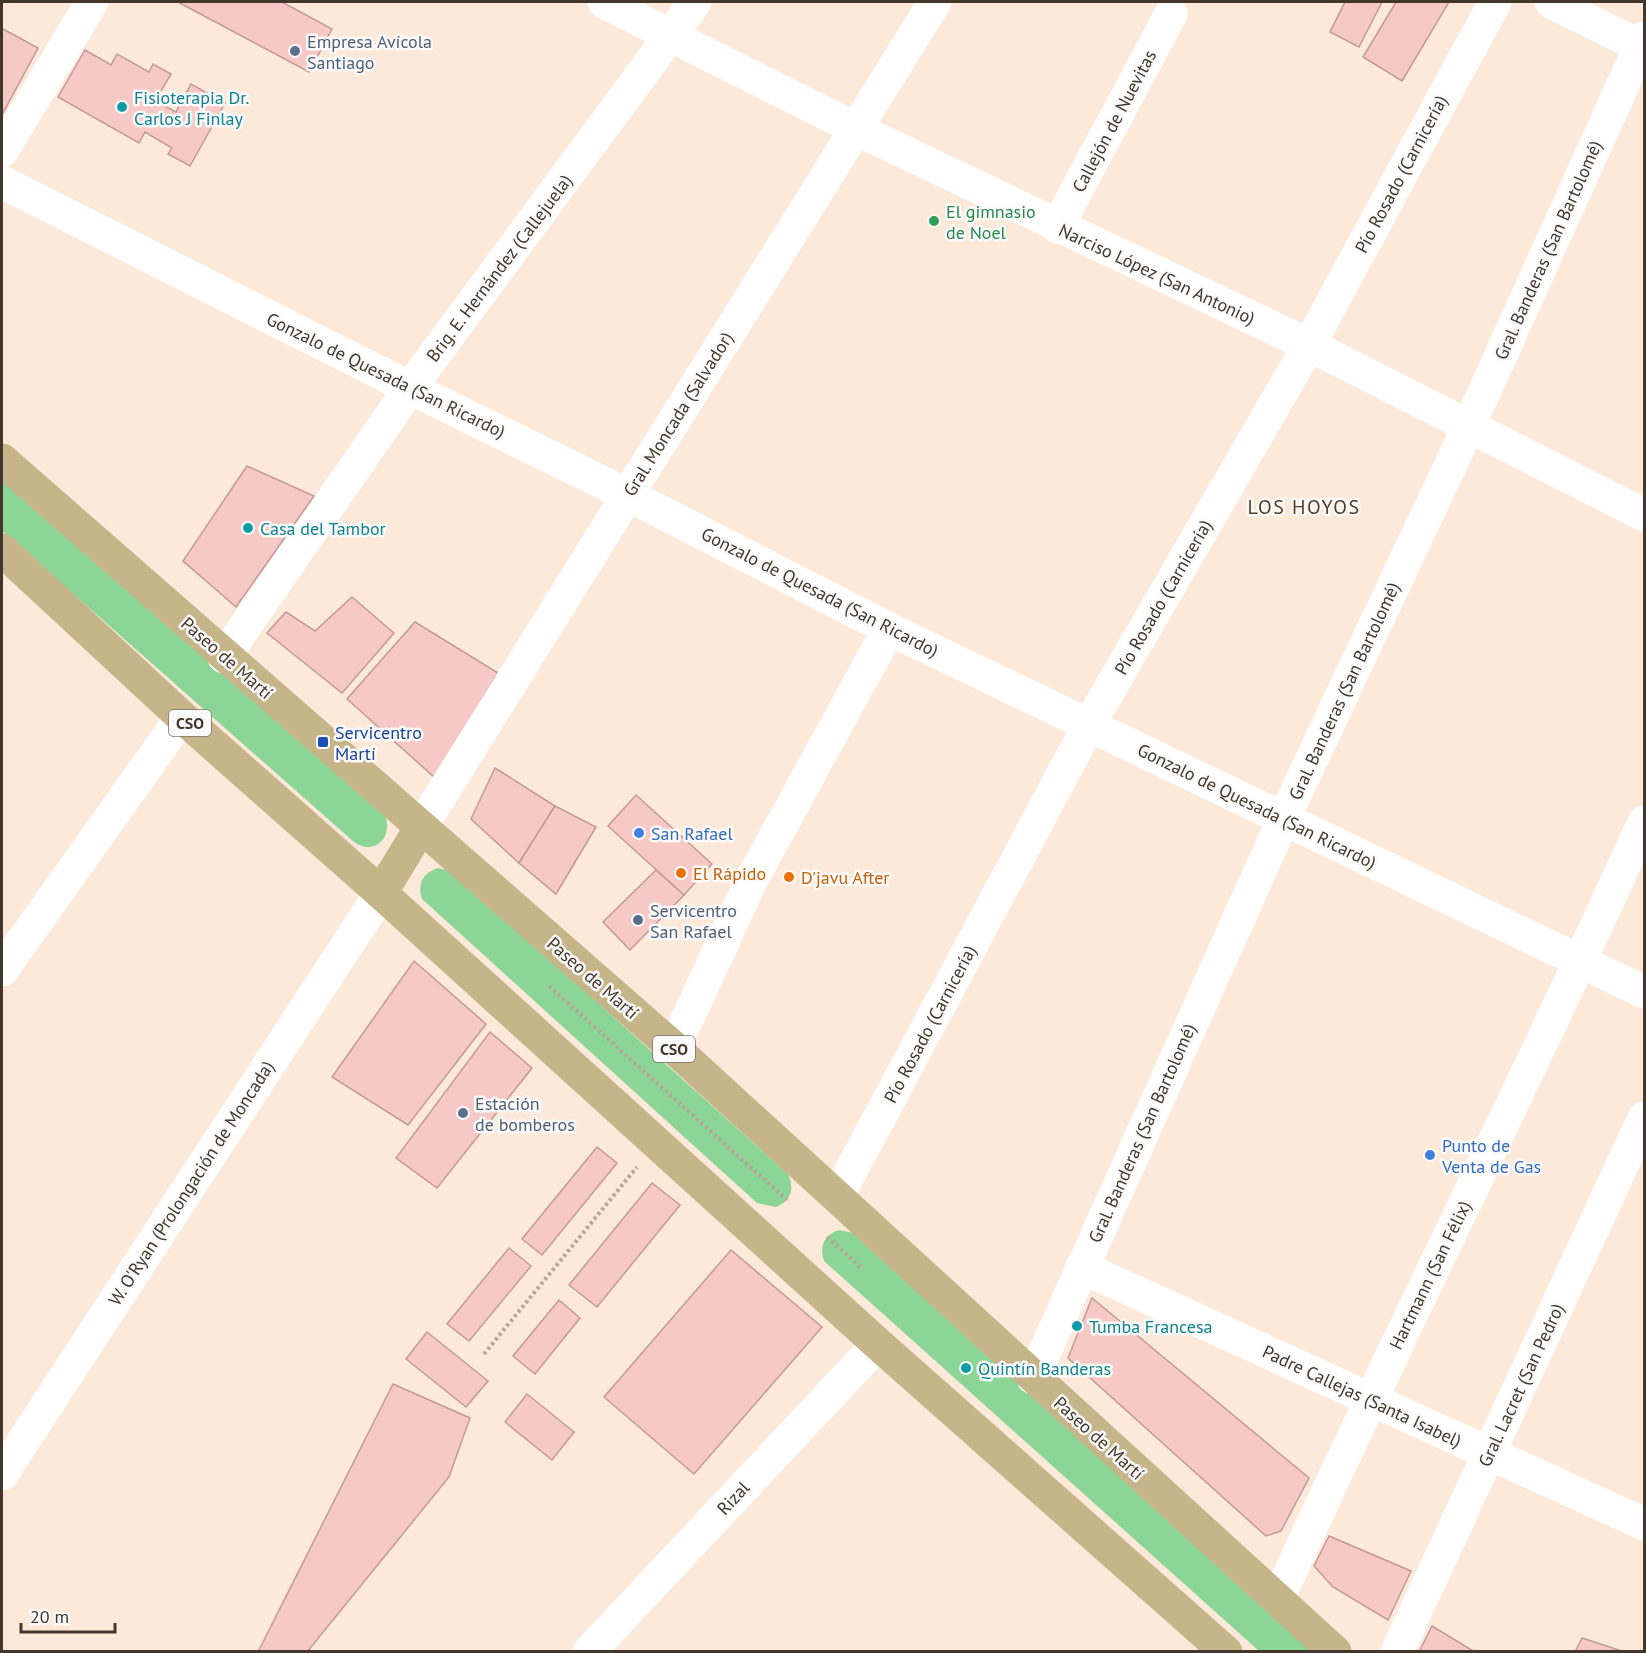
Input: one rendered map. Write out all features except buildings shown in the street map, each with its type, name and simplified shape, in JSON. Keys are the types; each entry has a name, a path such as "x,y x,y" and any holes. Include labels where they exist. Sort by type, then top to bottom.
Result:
{"main road":[{"name":"Paseo de Martí","path":"2,460 224,657 674,1048 1335,1652"},
{"name":"CSO","path":"2,550 182,717 381,893 878,1344 1226,1652"},
{"path":"381,893 421,827"}],"street":[{"path":"2,151 92,2"},
{"name":"Narciso López (San Antonio)","path":"604,2 1057,227 1308,345 1467,428 1644,515"},
{"name":"Brig. E. Hernández (Callejuela)","path":"224,657 410,388 695,2"},
{"name":"Gral. Moncada (Salvador)","path":"421,827 935,2"},
{"name":"Pío Rosado (Carnicería)","path":"837,1197 1089,725 1308,345 1495,2"},
{"path":"1551,2 1643,44"},
{"name":"Callejón de Nuevitas","path":"1057,227 1172,14"},
{"name":"Gral. Banderas (San Bartolomé)","path":"1033,1378 1080,1267 1283,820 1467,428 1643,44"},
{"name":"Gonzalo de Quesada (San Ricardo)","path":"2,182 628,495 890,629 1644,992"},
{"path":"674,1048 751,880 890,629"},
{"path":"2,970 182,717"},
{"name":"Hartmann (San Félix)","path":"1278,1599 1370,1399 1581,963 1644,822"},
{"name":"W. O'Ryan (Prolongación de Moncada)","path":"2,1474 381,893"},
{"name":"Gral. Lacret (San Pedro)","path":"1397,1652 1644,1118"},
{"name":"Padre Callejas (Santa Isabel)","path":"1080,1267 1644,1524"},
{"name":"Rizal","path":"589,1652 878,1344"}],"path":[{"path":"540,978 787,1200"},
{"path":"484,1354 656,1143"}],"green space":[{"path":"2,477 384,814 387,829 381,842 369,847 354,842 2,531"},
{"path":"438,868 451,871 788,1174 791,1189 788,1198 776,1207 757,1203 422,899 420,888 422,879"},
{"path":"839,1230 853,1233 1320,1651 1259,1651 824,1261 822,1251 824,1242 826,1238"}],"place":[{"name":"Empresa Avícola Santiago","path":"295,51"},
{"name":"Fisioterapia Dr. Carlos J Finlay","path":"122,107"},
{"name":"El gimnasio de Noel","path":"934,221"},
{"name":"Casa del Tambor","path":"248,528"},
{"name":"Servicentro Martí","path":"323,742"},
{"name":"San Rafael","path":"639,833"},
{"name":"El Rápido","path":"681,873"},
{"name":"D'javu After","path":"789,877"},
{"name":"Servicentro San Rafael","path":"638,920"},
{"name":"Estación de bomberos","path":"463,1113"},
{"name":"Punto de Venta de Gas","path":"1430,1155"},
{"name":"Tumba Francesa","path":"1077,1326"},
{"name":"Quintín Banderas","path":"966,1368"}],"district":[{"name":"LOS HOYOS","path":"1304,507"}]}
